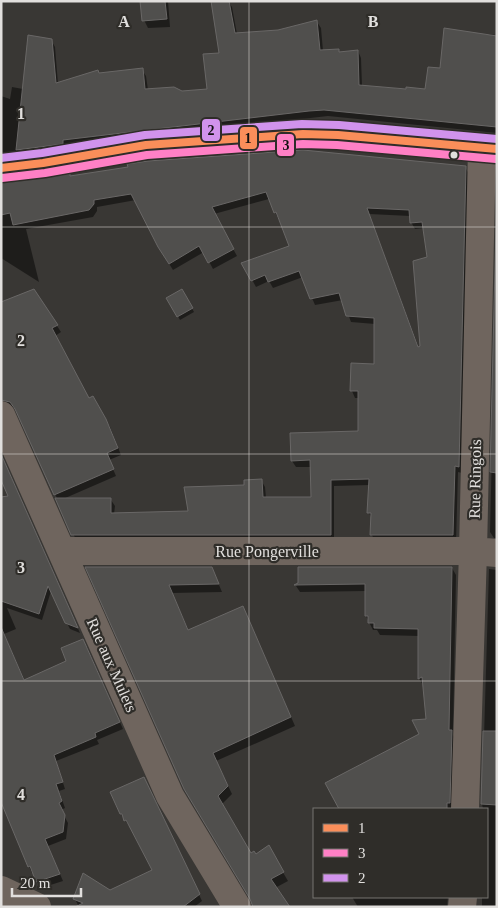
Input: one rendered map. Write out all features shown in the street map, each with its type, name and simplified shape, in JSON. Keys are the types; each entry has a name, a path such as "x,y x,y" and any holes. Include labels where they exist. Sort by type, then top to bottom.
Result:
{"street":[{"path":"1,168 43,163 146,145 302,134 338,135 489,148"},
{"name":"Rue Ringois","path":"465,808 485,552 489,148"},
{"name":"Rue aux Mulets","path":"1,415 170,796 237,907"},
{"name":"Rue Pongerville","path":"62,551 485,552"},
{"path":"3,887 37,907"}],"building":[{"path":"140,1 165,1 167,19 142,21"},
{"path":"211,1 229,1 235,33 278,30 317,20 320,50 339,49 339,52 358,50 359,85 425,89 428,67 440,68 444,28 497,36 497,127 324,110 63,140 63,144 16,150 28,35 52,39 56,83 98,70 99,73 143,68 145,89 174,87 182,91 207,89 203,54 219,53"},
{"path":"303,150 466,166 459,467 455,466 453,535 370,535 371,513 367,513 369,479 331,480 331,535 71,535 55,498 111,498 111,513 188,511 184,487 244,485 244,480 262,479 263,497 311,497 310,460 291,461 290,433 358,431 358,391 350,391 351,363 374,364 374,318 346,316 339,293 310,299 299,271 268,282 265,275 251,281 241,263 289,246 266,192 212,207 234,249 208,263 199,246 169,264 158,247 131,194 94,200 94,204 89,210 13,225 10,213 1,215 1,183 70,174 70,176 128,167 127,164","holes":["367,208 409,210 410,223 422,222 427,257 413,261 420,346 418,347"]},
{"path":"497,187 497,473 490,472"},
{"path":"34,289 58,325 52,328 89,398 93,396 106,419 118,448 107,453 114,469 54,495 15,409 10,402 1,400 1,302"},
{"path":"182,289 193,308 177,317 166,298"},
{"path":"1,454 78,628 65,623 48,586 39,614 1,601 1,497 8,496 1,480"},
{"path":"85,567 212,567 219,584 169,585 188,630 243,606 291,717 213,753 228,786 218,796 251,853 254,851 256,854 269,845 284,872 271,879 290,907 253,907 184,789"},
{"path":"298,567 452,567 449,730 452,730 450,803 447,803 447,808 338,808 325,783 419,734 412,720 426,719 422,677 418,679 418,629 374,628 374,623 368,623 368,616 365,616 365,584 294,585 298,583"},
{"path":"1,627 24,680 66,661 61,648 83,639 120,722 95,733 96,737 54,755 63,782 56,784 62,801 59,803 65,815 63,832 45,839 60,874 36,882 1,802"},
{"path":"483,731 497,731 497,805 481,804"},
{"path":"144,777 200,894 183,907 75,907 83,903 73,899 83,873 110,890 152,870 126,820 124,821 122,814 120,814 110,792"}],"transit line":[{"name":"2","path":"1,158 42,153 145,135 302,124 339,125 497,139"},
{"name":"1","path":"1,168 43,163 146,145 303,134 338,135 497,149"},
{"name":"3","path":"2,178 45,173 147,155 303,144 337,145 496,159"}]}
